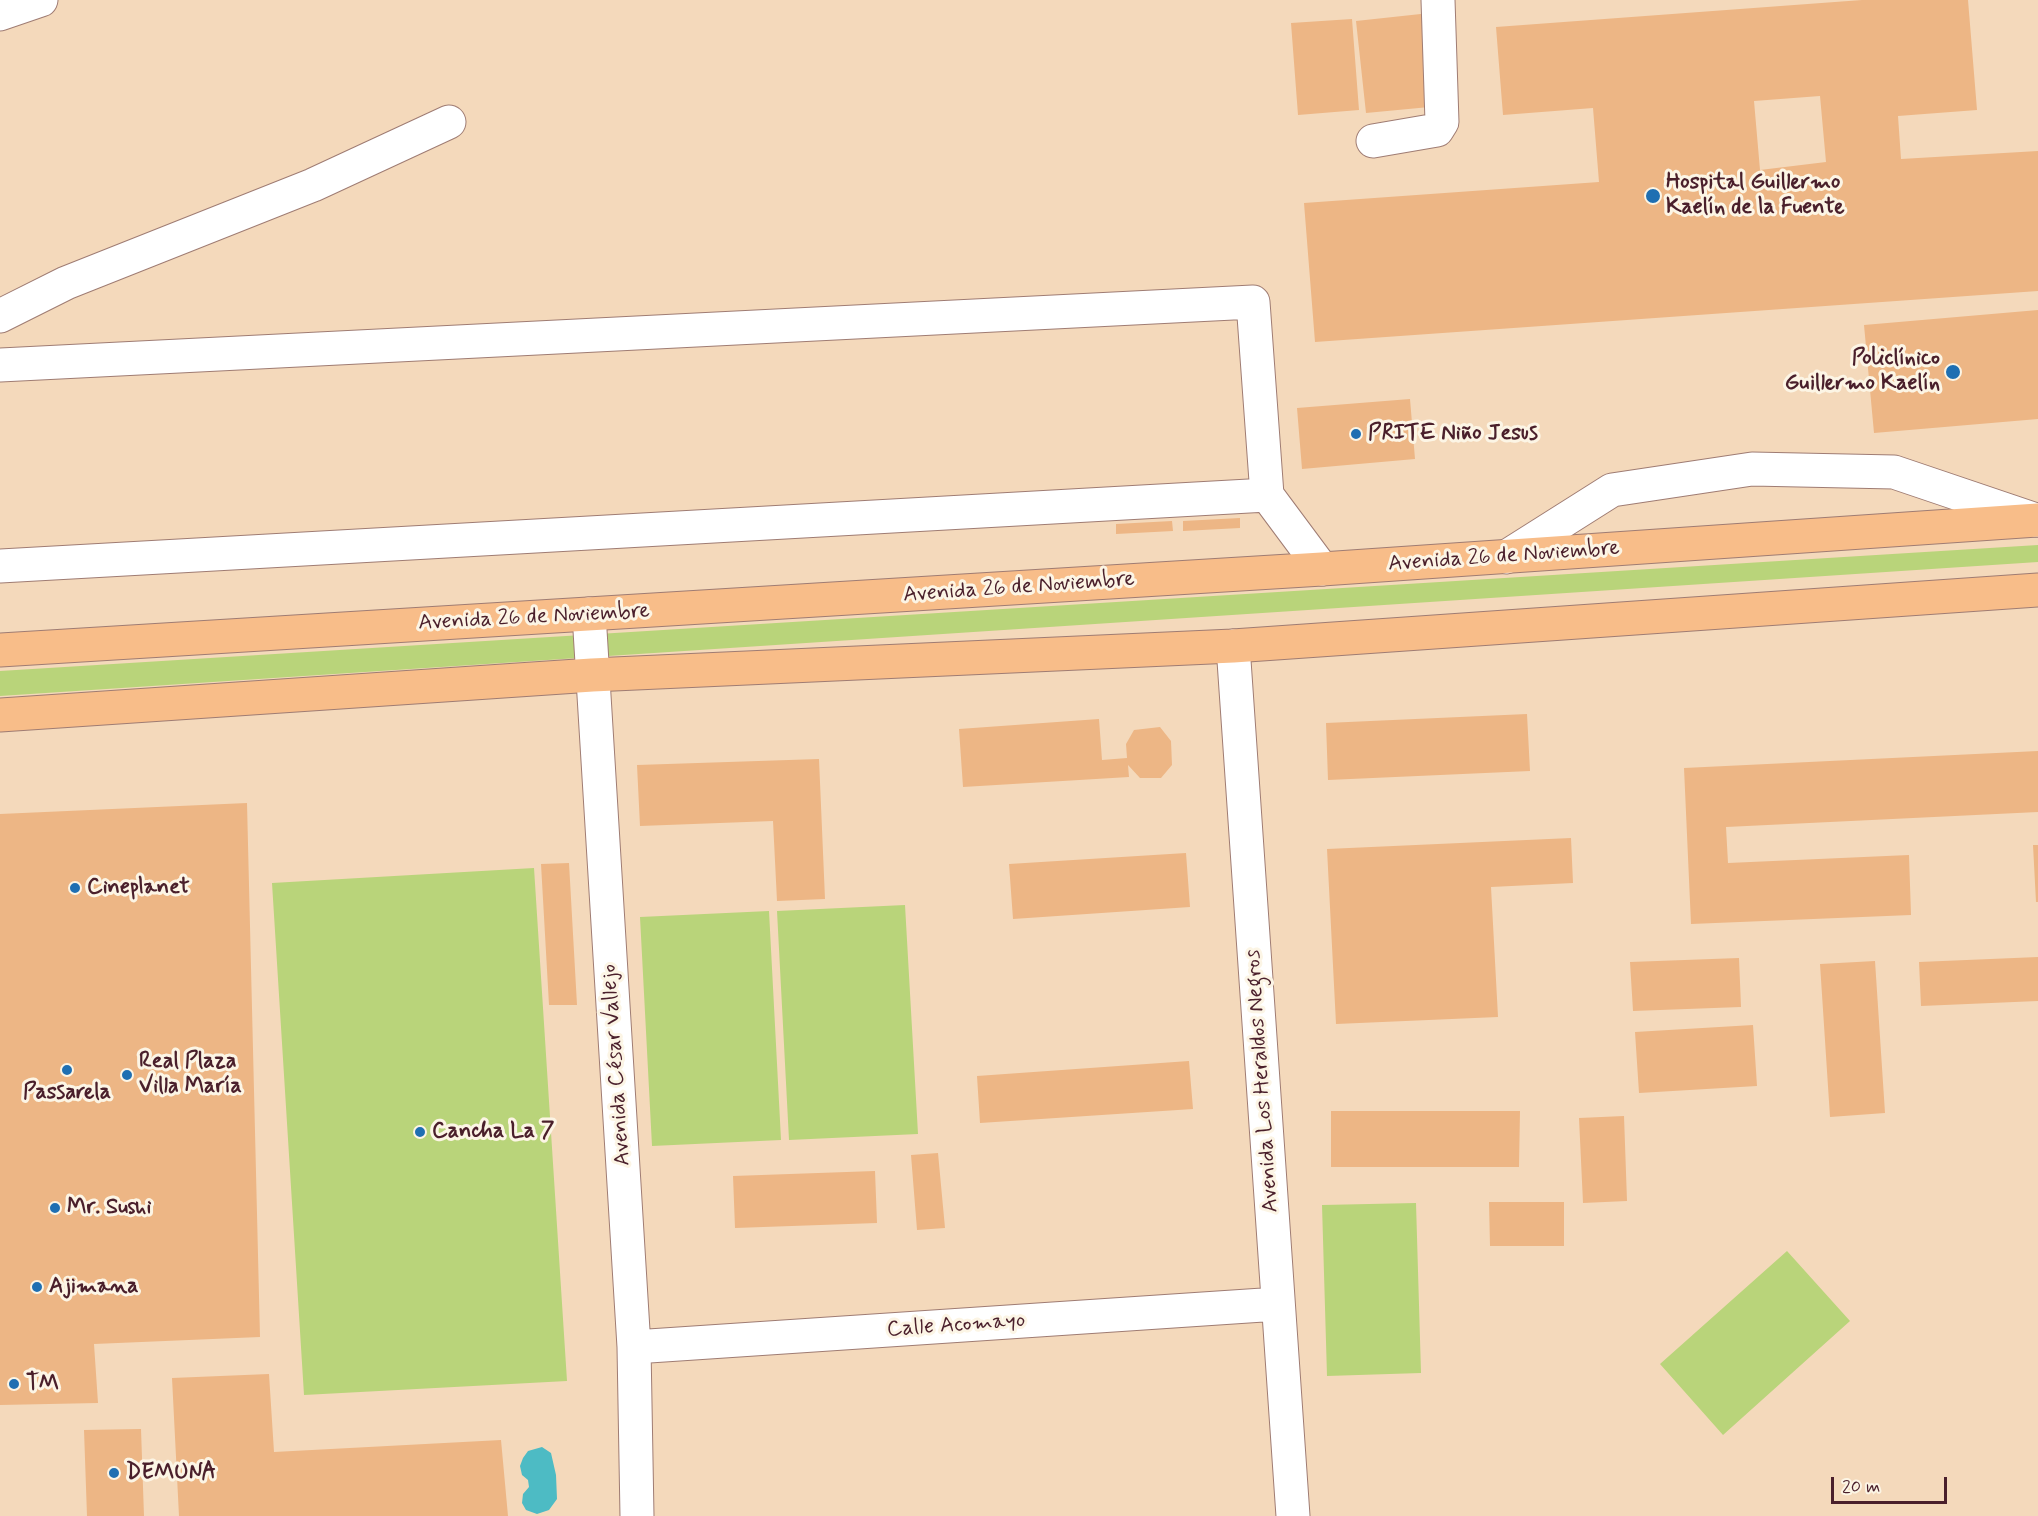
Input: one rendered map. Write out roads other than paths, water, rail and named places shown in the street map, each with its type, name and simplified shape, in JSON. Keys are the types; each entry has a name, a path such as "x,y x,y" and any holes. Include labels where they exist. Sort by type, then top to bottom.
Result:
{"main road":[{"name":"Avenida 26 de Noviembre","path":"0,650 1322,569 2037,520"},
{"path":"0,715 592,675 1233,646 2038,590"}],"street":[{"path":"0,14 41,0"},
{"path":"1373,141 1437,130 1442,122 1438,0"},
{"path":"0,316 66,283 313,185 449,122"},
{"path":"0,365 1253,302 1267,495 1322,569"},
{"path":"1506,557 1612,490 1752,469 1894,471 2037,520"},
{"path":"0,566 1267,495"},
{"name":"Avenida César Vallejo","path":"589,614 634,1347 637,1516"},
{"name":"Avenida Los Heraldos Negros","path":"1233,646 1293,1516"},
{"name":"Calle Acomayo","path":"634,1347 1278,1304"}],"water":[{"path":"542,1447 551,1453 556,1475 557,1499 549,1510 537,1514 526,1510 522,1503 523,1494 529,1487 528,1480 522,1475 520,1466 528,1451"}],"place":[{"name":"Hospital Guillermo Kaelín de la Fuente","path":"1653,196"},
{"name":"Policlínico Guillermo Kaelín","path":"1953,372"},
{"name":"PRITE Niño Jesus","path":"1356,434"},
{"name":"Cineplanet","path":"75,888"},
{"name":"Passarela","path":"67,1070"},
{"name":"Real Plaza Villa María","path":"127,1075"},
{"name":"Cancha La 7","path":"420,1132"},
{"name":"Mr. Sushi","path":"55,1208"},
{"name":"Ajimana","path":"37,1287"},
{"name":"TM","path":"14,1384"},
{"name":"DEMUNA","path":"114,1473"}]}
